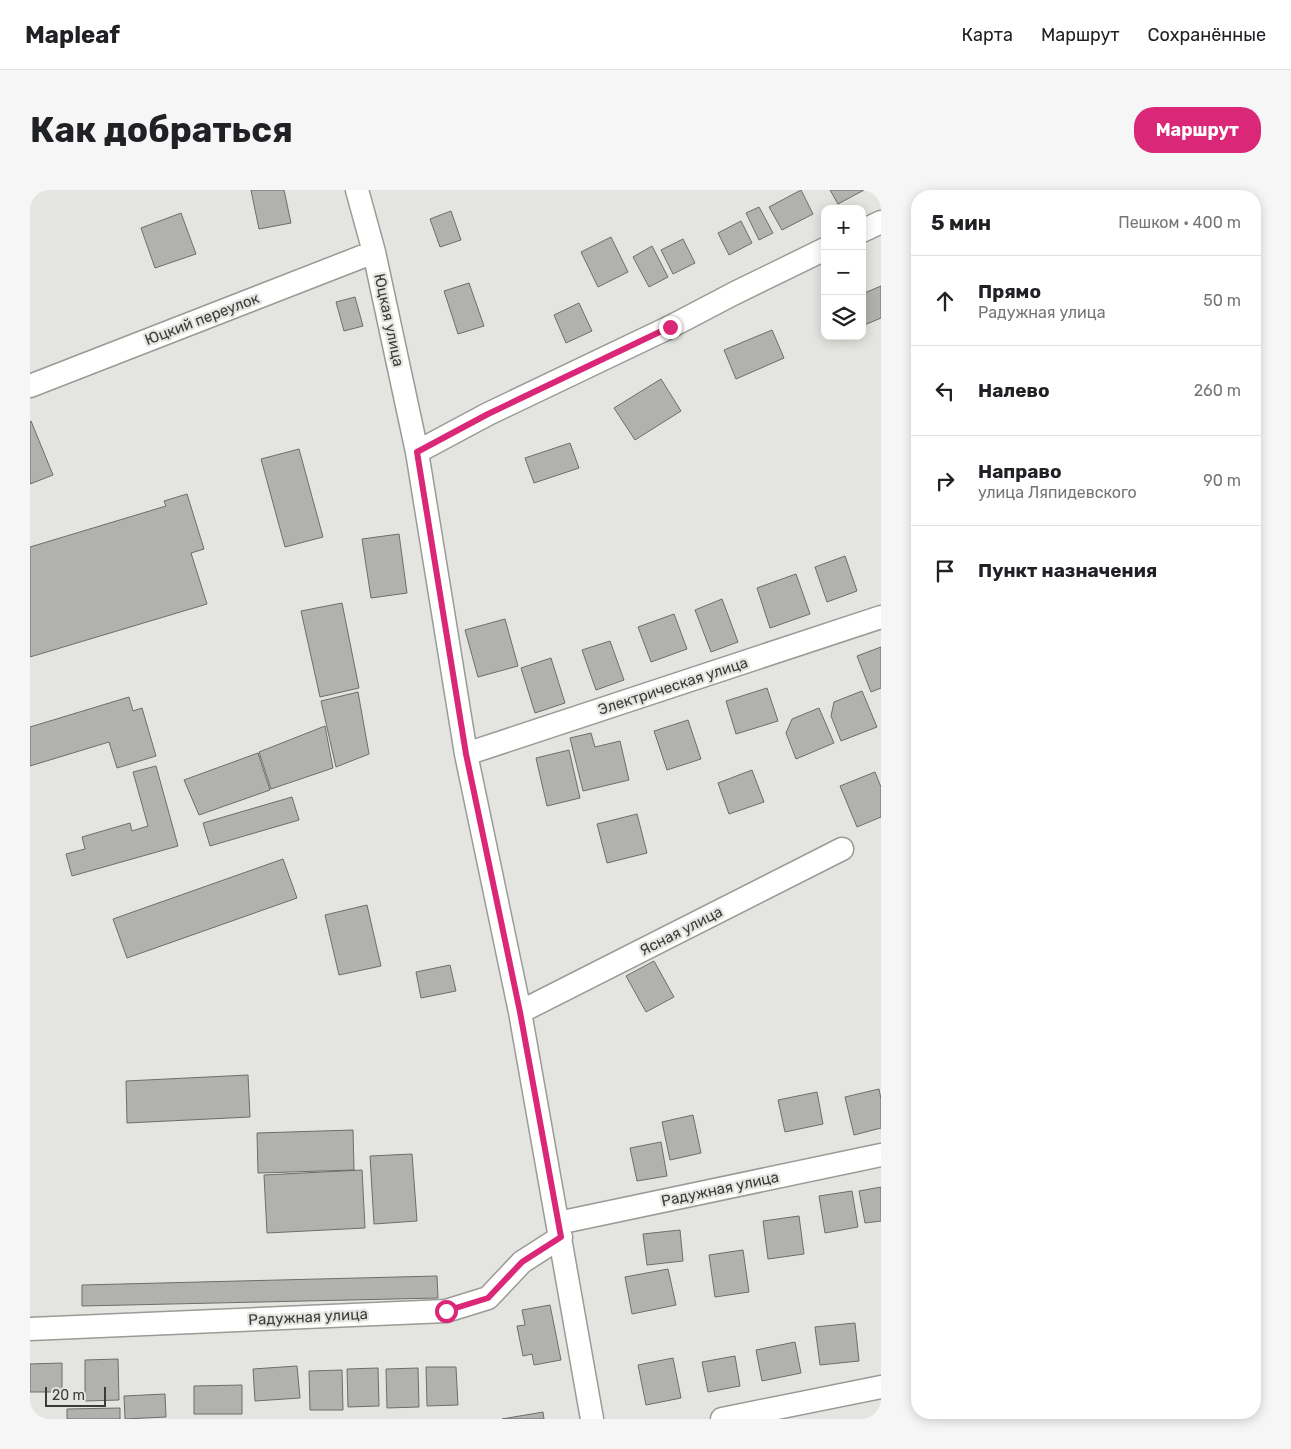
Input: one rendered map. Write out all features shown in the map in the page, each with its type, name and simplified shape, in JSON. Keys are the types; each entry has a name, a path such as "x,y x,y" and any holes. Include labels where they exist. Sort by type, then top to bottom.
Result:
{"street":[{"name":"Юцкая улица","path":"357,190 374,252 417,452 466,754 520,1012 592,1419"},
{"path":"866,229 881,222"},
{"path":"417,452 488,414 670,327 823,250"},
{"name":"Юцкий переулок","path":"30,386 374,252"},
{"name":"Электрическая улица","path":"466,754 881,617"},
{"name":"Ясная улица","path":"520,1012 842,849"},
{"name":"Радужная улица","path":"30,1329 446,1311 488,1298 522,1262 560,1230 881,1155"},
{"path":"722,1419 881,1387"}],"building":[{"path":"251,190 284,190 291,223 259,229"},
{"path":"801,190 813,214 782,230 769,207"},
{"path":"830,190 864,190 838,204"},
{"path":"759,207 773,233 759,240 746,213"},
{"path":"451,211 461,240 440,247 430,219"},
{"path":"181,213 196,254 155,268 141,228"},
{"path":"741,221 752,243 729,255 718,233"},
{"path":"611,237 628,272 598,287 581,252"},
{"path":"683,239 695,263 673,274 661,250"},
{"path":"652,246 668,277 649,287 633,257"},
{"path":"469,283 484,326 458,334 444,291"},
{"path":"881,286 881,318 866,324 866,295 866,292"},
{"path":"355,297 363,326 344,331 336,302"},
{"path":"579,303 592,331 566,343 554,315"},
{"path":"772,330 784,358 736,379 724,350"},
{"path":"661,379 681,411 635,440 614,408"},
{"path":"30,422 53,475 30,484"},
{"path":"570,443 579,468 534,483 525,458"},
{"path":"299,449 323,537 285,547 261,459"},
{"path":"187,494 204,549 191,553 207,604 30,657 30,547 166,506 164,501"},
{"path":"399,534 407,593 371,598 362,539"},
{"path":"845,556 857,591 827,602 815,567"},
{"path":"796,574 810,614 770,628 757,588"},
{"path":"722,599 738,642 711,652 695,610"},
{"path":"342,603 359,688 320,697 301,611"},
{"path":"674,614 687,649 651,662 638,627"},
{"path":"505,619 518,666 478,677 465,630"},
{"path":"610,641 624,680 596,690 582,650"},
{"path":"881,647 881,688 871,692 857,656"},
{"path":"551,658 565,703 535,713 521,668"},
{"path":"767,688 778,721 736,734 726,701"},
{"path":"862,691 877,727 841,741 831,716 834,702"},
{"path":"358,692 369,754 336,767 321,701"},
{"path":"129,697 133,711 142,708 156,756 117,768 109,742 30,766 30,727"},
{"path":"819,708 834,743 796,759 786,733 792,719"},
{"path":"688,720 701,759 667,770 654,731"},
{"path":"325,726 333,768 271,789 259,752"},
{"path":"591,733 595,747 620,741 629,780 583,791 570,738"},
{"path":"569,750 580,798 547,806 536,758"},
{"path":"258,753 270,790 199,815 184,780"},
{"path":"156,766 178,846 72,876 66,854 85,849 82,837 130,823 132,831 148,826 133,772"},
{"path":"752,770 764,802 729,814 718,783"},
{"path":"875,772 881,787 881,817 857,827 840,786"},
{"path":"292,797 299,820 210,846 203,823"},
{"path":"637,814 647,853 607,863 597,824"},
{"path":"283,859 297,898 127,958 113,919"},
{"path":"367,905 381,966 339,975 325,915"},
{"path":"654,961 674,997 646,1012 626,976"},
{"path":"450,965 456,991 421,998 416,972"},
{"path":"248,1075 250,1117 127,1123 126,1081"},
{"path":"879,1089 881,1128 854,1135 845,1097"},
{"path":"817,1092 823,1124 785,1132 778,1100"},
{"path":"693,1115 701,1153 670,1160 662,1122"},
{"path":"353,1130 354,1170 258,1173 257,1133"},
{"path":"661,1142 667,1176 637,1181 630,1148"},
{"path":"412,1154 417,1221 374,1224 370,1156"},
{"path":"362,1170 365,1228 267,1233 264,1175"},
{"path":"881,1187 881,1221 865,1223 859,1191"},
{"path":"852,1191 858,1227 825,1233 819,1196"},
{"path":"799,1216 804,1254 768,1259 763,1221"},
{"path":"680,1230 683,1261 647,1265 643,1234"},
{"path":"743,1250 749,1292 715,1297 709,1255"},
{"path":"668,1269 676,1305 632,1314 625,1277"},
{"path":"437,1276 438,1298 82,1306 82,1285"},
{"path":"550,1305 561,1360 534,1365 532,1354 523,1356 517,1326 525,1325 522,1310"},
{"path":"855,1323 859,1361 820,1365 815,1327"},
{"path":"795,1342 801,1373 762,1381 756,1350"},
{"path":"735,1356 740,1386 708,1392 702,1362"},
{"path":"673,1358 681,1398 646,1405 638,1365"},
{"path":"118,1359 119,1400 85,1401 85,1360"},
{"path":"62,1363 62,1392 30,1392 30,1364"},
{"path":"297,1366 300,1398 255,1401 253,1369"},
{"path":"426,1367 456,1367 458,1405 427,1406"},
{"path":"378,1368 379,1406 348,1407 347,1369"},
{"path":"418,1368 419,1407 387,1408 386,1369"},
{"path":"342,1370 343,1410 310,1410 309,1371"},
{"path":"242,1385 242,1414 194,1414 194,1386"},
{"path":"165,1394 166,1417 125,1419 124,1396"},
{"path":"120,1408 120,1419 67,1419 67,1409"},
{"path":"543,1412 544,1419 502,1419"}],"route":[{"path":"446,1311 488,1298 522,1262 561,1237 520,1012 466,754 417,452 488,414 670,327"}]}
